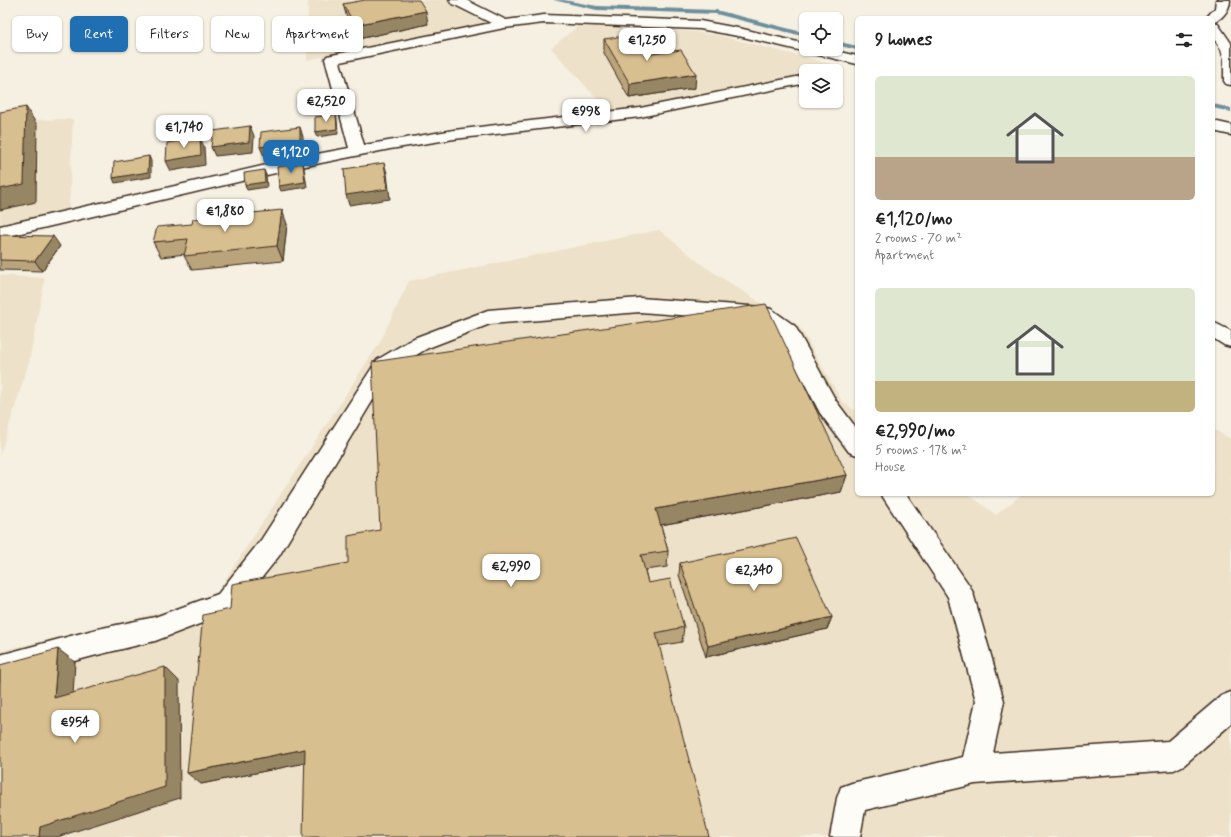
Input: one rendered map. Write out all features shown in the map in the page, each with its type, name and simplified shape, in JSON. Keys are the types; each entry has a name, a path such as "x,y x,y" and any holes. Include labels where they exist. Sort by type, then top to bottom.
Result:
{"street":[{"path":"456,0 504,24"},
{"path":"1215,16 1226,3"},
{"path":"358,150 332,59 504,24 533,20 561,19 700,26 743,33 799,47"},
{"path":"1215,30 1228,49 1231,59 1231,81"},
{"path":"839,56 855,60"},
{"path":"843,69 855,65"},
{"path":"0,232 358,150 440,137 616,116 799,80"},
{"path":"1215,126 1231,130"},
{"path":"0,668 94,643 155,629 227,602 270,548 384,365 421,343 488,317 640,305 764,314 788,331 828,407 855,443"},
{"path":"1215,330 1231,340"},
{"path":"894,496 960,593 990,701 975,769"},
{"path":"845,837 852,798 975,769 1174,755 1231,706"}],"shaded area":[{"path":"308,0 448,0 487,24 363,49 363,16 308,16"},
{"path":"578,26 685,31 717,35 830,64 799,64 799,76 611,114 551,48"},
{"path":"307,52 347,52 307,60"},
{"path":"73,119 69,211 0,227 0,121"},
{"path":"659,230 704,266 801,329 842,401 855,411 855,496 971,496 996,515 1020,496 1215,496 1215,430 1231,439 1231,837 0,837 0,651 212,600 380,342 409,281"},
{"path":"0,275 45,278 29,362 0,455"}],"building":[{"path":"365,0 419,0 426,11 363,23 363,16 350,16 343,4"},
{"path":"633,35 645,55 681,50 696,74 630,84 604,39"},
{"path":"26,107 24,184 0,189 0,112"},
{"path":"336,114 337,129 315,132 315,117"},
{"path":"250,126 249,142 211,147 213,131"},
{"path":"300,127 300,142 260,147 261,132"},
{"path":"200,137 201,155 166,161 167,143"},
{"path":"149,156 148,172 113,178 114,162"},
{"path":"303,163 305,182 279,186 277,167"},
{"path":"384,163 388,189 346,195 344,169"},
{"path":"264,170 265,182 245,185 244,173"},
{"path":"282,210 277,246 184,256 188,239 153,242 157,227 192,224 193,219"},
{"path":"0,235 53,236 35,261 0,260"},
{"path":"766,304 847,475 656,509 668,551 641,555 648,583 670,579 684,627 656,633 709,837 303,837 305,749 187,773 203,615 230,609 232,584 348,563 348,536 380,530 372,362"},
{"path":"796,538 832,617 708,646 680,563"},
{"path":"58,649 54,698 165,667 165,787 40,827 39,837 0,837 0,665"}],"waterway":[{"path":"556,0 597,8 716,12 799,33"},
{"path":"843,45 855,48"},
{"path":"1215,106 1231,110"}]}
